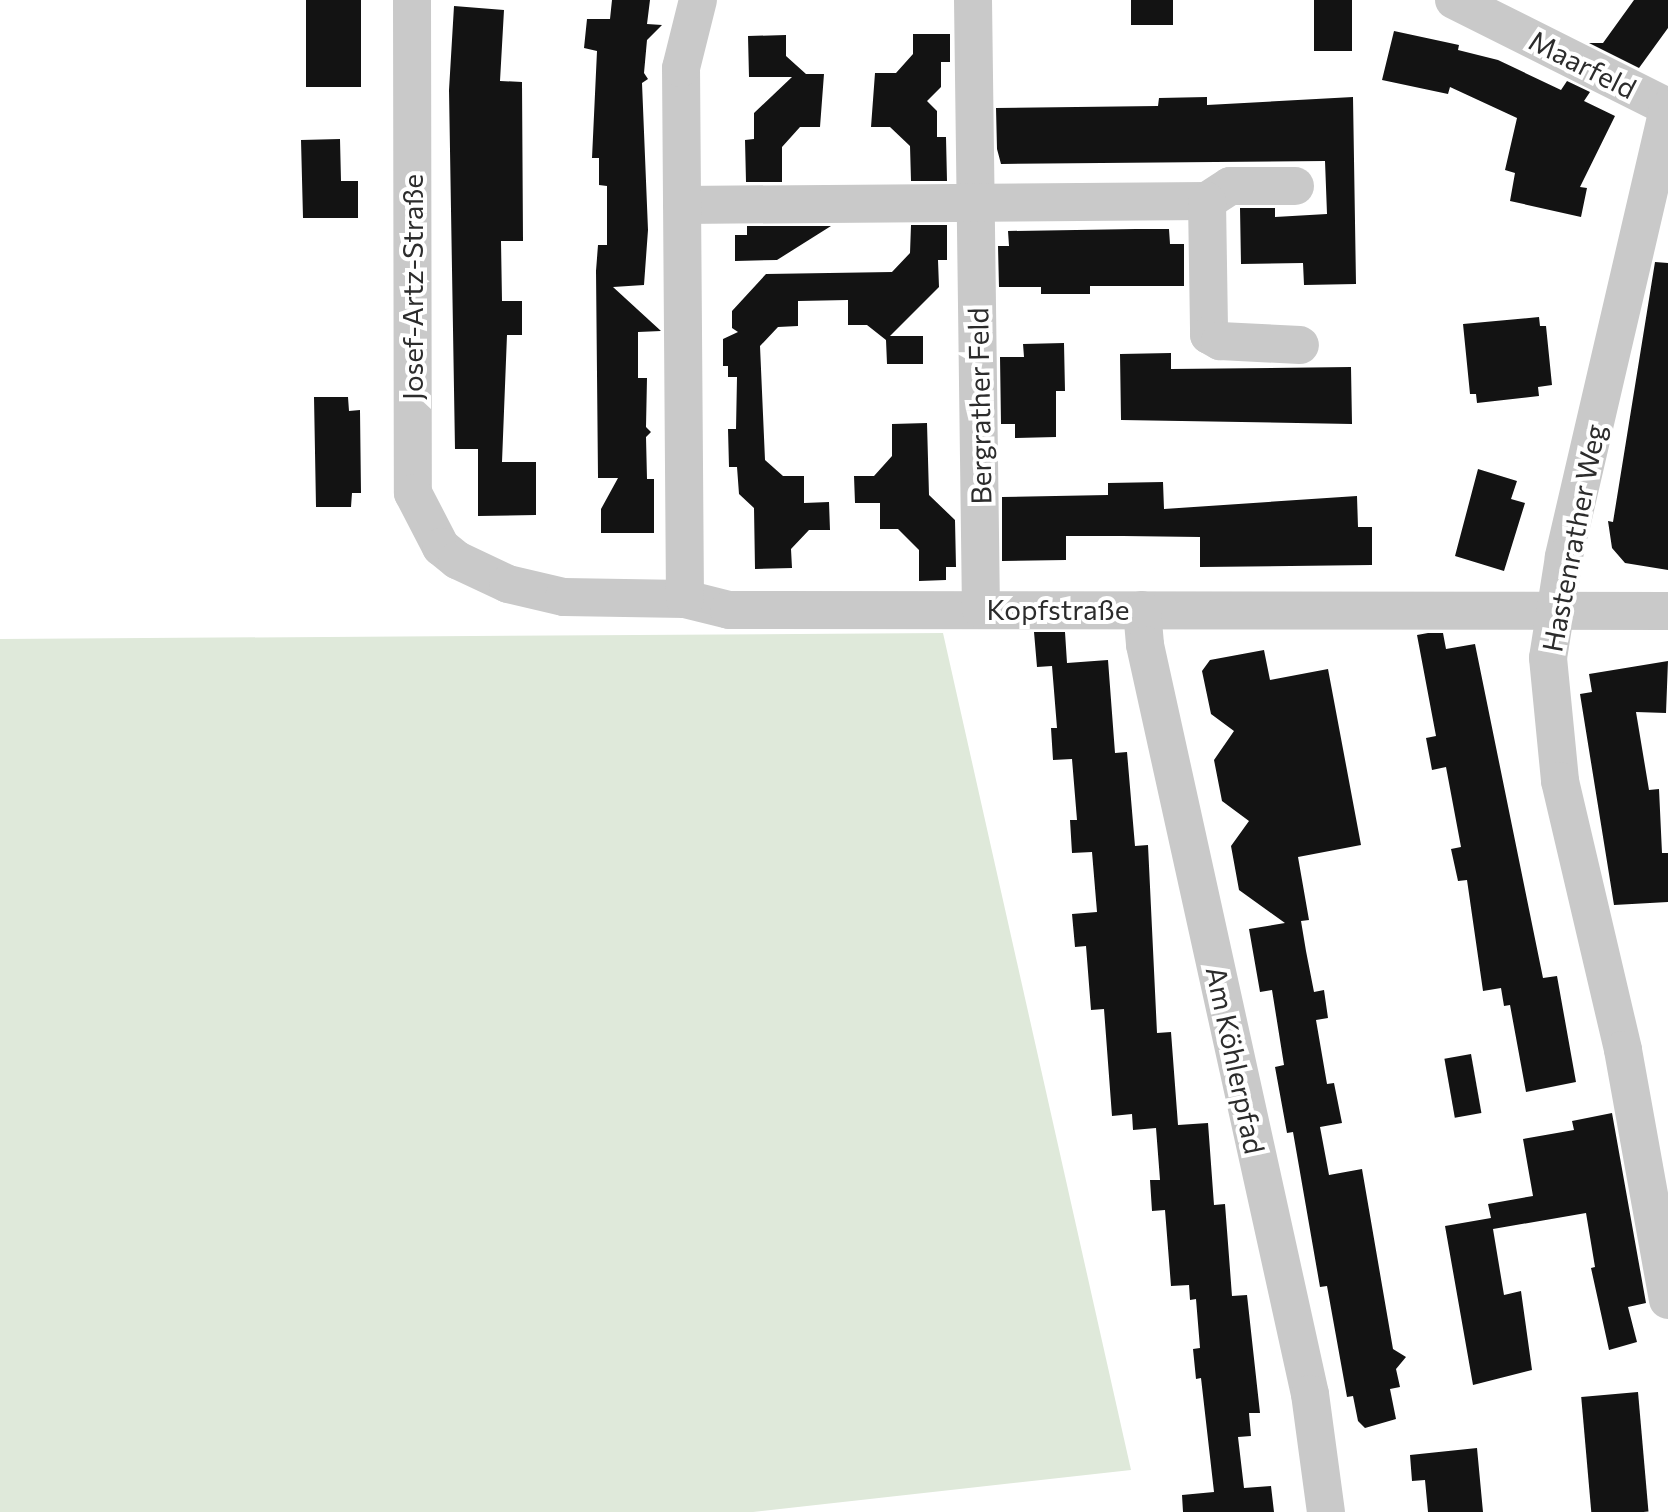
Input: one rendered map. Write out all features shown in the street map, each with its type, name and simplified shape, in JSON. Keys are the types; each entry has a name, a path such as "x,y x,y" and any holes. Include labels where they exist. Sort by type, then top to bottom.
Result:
{"street":[{"name":"Josef-Artz-Straße","path":"412,0 413,493 441,547 457,560"},
{"path":"685,599 681,68 698,0"},
{"name":"Bergrather Feld","path":"973,0 981,609"},
{"name":"Maarfeld","path":"1454,0 1668,108"},
{"name":"Hastenrather Weg","path":"1668,108 1555,611 1548,658 1560,781 1623,1050 1668,1300"},
{"path":"682,205 1207,201 1230,186 1295,186"},
{"path":"1207,201 1209,335 1220,341 1300,345"},
{"name":"Kopfstraße","path":"457,560 508,584 564,597 685,599 729,610 1668,611"},
{"name":"Am Köhlerpfad","path":"1142,610 1145,645 1310,1394 1326,1512"}],"green space":[{"path":"943,633 1131,1470 753,1512 0,1512 0,639"}],"building":[{"path":"306,0 361,0 361,87 306,87"},
{"path":"612,0 650,0 647,24 662,25 647,40 644,73 648,79 642,83 648,230 644,285 613,287 661,331 638,332 638,378 647,378 646,427 651,432 646,437 647,479 654,479 654,533 601,533 601,509 618,478 598,478 596,271 598,245 607,245 607,186 599,185 599,158 592,158 597,51 584,48 587,19 610,19"},
{"path":"1131,0 1173,0 1173,25 1131,25"},
{"path":"1314,0 1352,0 1352,51 1314,51"},
{"path":"1634,0 1668,0 1668,28 1639,68 1589,43 1603,43"},
{"path":"454,6 504,10 500,81 522,82 523,241 501,241 502,301 522,301 522,335 507,335 502,462 536,462 536,515 478,516 478,449 455,449 449,90"},
{"path":"1394,31 1459,45 1458,50 1498,60 1561,90 1567,81 1590,92 1584,101 1615,116 1580,187 1587,188 1581,217 1510,201 1515,173 1505,170 1517,118 1450,87 1448,94 1382,80"},
{"path":"913,34 950,34 950,62 941,62 941,87 927,101 937,111 937,137 946,137 947,181 911,181 910,146 890,127 871,127 875,73 896,73 913,54"},
{"path":"786,35 786,56 806,74 824,74 820,127 800,127 782,147 782,182 746,182 745,140 754,139 754,113 792,77 749,77 748,36"},
{"path":"1207,97 1207,105 1353,97 1356,284 1304,285 1303,263 1241,264 1240,208 1275,208 1275,217 1327,214 1325,161 1001,164 997,149 996,108 1158,106 1159,98"},
{"path":"340,139 341,181 358,181 358,218 303,218 301,140"},
{"path":"911,225 947,225 947,260 938,260 939,287 890,336 923,336 923,364 887,364 886,340 867,325 848,325 848,300 798,301 798,326 778,327 760,346 765,460 783,476 804,476 804,503 829,502 830,530 809,530 791,549 792,568 755,569 754,508 739,494 737,467 729,467 728,429 736,429 737,377 728,377 728,366 723,366 723,339 738,332 732,328 732,311 766,274 892,272 910,253"},
{"path":"747,226 831,226 777,260 735,261 735,235 747,235"},
{"path":"1169,229 1170,244 1184,244 1184,286 1090,286 1090,294 1041,294 1041,287 999,287 998,246 1009,246 1008,231"},
{"path":"1655,262 1668,263 1668,570 1625,563 1612,548 1608,521 1613,522"},
{"path":"1539,317 1540,326 1546,326 1552,385 1538,387 1539,396 1477,403 1476,394 1470,394 1463,324"},
{"path":"1064,343 1065,391 1056,391 1056,437 1015,438 1015,424 1001,424 1000,357 1024,357 1023,344"},
{"path":"1171,353 1171,369 1351,367 1352,424 1121,420 1120,354"},
{"path":"314,397 348,397 349,411 360,410 361,493 352,493 351,507 316,507"},
{"path":"927,423 929,495 955,520 956,567 946,567 946,580 919,581 919,550 898,529 880,529 880,503 855,503 854,476 874,476 892,456 892,424"},
{"path":"1478,469 1517,481 1511,499 1525,503 1504,571 1455,556"},
{"path":"1163,482 1164,509 1357,496 1358,527 1372,527 1372,565 1200,567 1200,537 1123,536 1066,536 1066,560 1002,561 1002,497 1108,495 1108,483"},
{"path":"1034,632 1065,632 1067,663 1108,660 1115,753 1127,752 1135,846 1148,845 1157,1033 1171,1032 1178,1125 1208,1123 1214,1205 1225,1204 1232,1296 1247,1295 1260,1413 1249,1413 1251,1436 1238,1437 1244,1488 1271,1486 1274,1512 1183,1512 1182,1495 1214,1492 1201,1378 1196,1379 1193,1349 1200,1348 1196,1299 1190,1300 1189,1285 1171,1286 1165,1210 1152,1211 1150,1180 1160,1180 1156,1128 1133,1130 1132,1114 1112,1116 1104,1009 1091,1010 1086,946 1075,947 1072,914 1097,912 1092,852 1072,853 1070,820 1077,820 1072,759 1053,760 1051,728 1057,728 1052,666 1037,667"},
{"path":"1443,633 1446,649 1475,644 1543,978 1557,976 1576,1082 1526,1092 1510,1005 1504,1006 1501,988 1483,991 1467,880 1458,881 1451,849 1461,847 1446,767 1432,770 1426,738 1436,736 1417,635"},
{"path":"1264,650 1270,680 1328,669 1361,845 1298,857 1309,920 1301,921 1306,951 1314,992 1324,990 1328,1018 1316,1020 1327,1084 1334,1083 1342,1123 1320,1127 1329,1175 1362,1169 1393,1349 1406,1357 1396,1369 1400,1387 1390,1389 1396,1419 1365,1428 1358,1421 1353,1396 1347,1397 1327,1286 1320,1287 1293,1132 1287,1133 1275,1067 1284,1065 1272,990 1260,992 1249,929 1285,923 1239,890 1231,846 1249,821 1222,801 1214,760 1234,731 1211,714 1202,671 1210,660"},
{"path":"1668,661 1666,713 1636,712 1649,790 1659,789 1662,853 1668,853 1668,902 1614,905 1580,694 1592,692 1589,674"},
{"path":"1471,1054 1481,1113 1455,1118 1444,1059"},
{"path":"1612,1113 1646,1303 1628,1307 1637,1342 1609,1350 1591,1268 1595,1267 1586,1213 1493,1229 1504,1295 1521,1291 1532,1370 1473,1385 1445,1226 1491,1218 1488,1204 1533,1196 1523,1139 1574,1130 1572,1121"},
{"path":"1638,1392 1648,1512 1591,1512 1581,1397"},
{"path":"1477,1448 1483,1512 1428,1512 1425,1480 1412,1481 1410,1455"}]}
